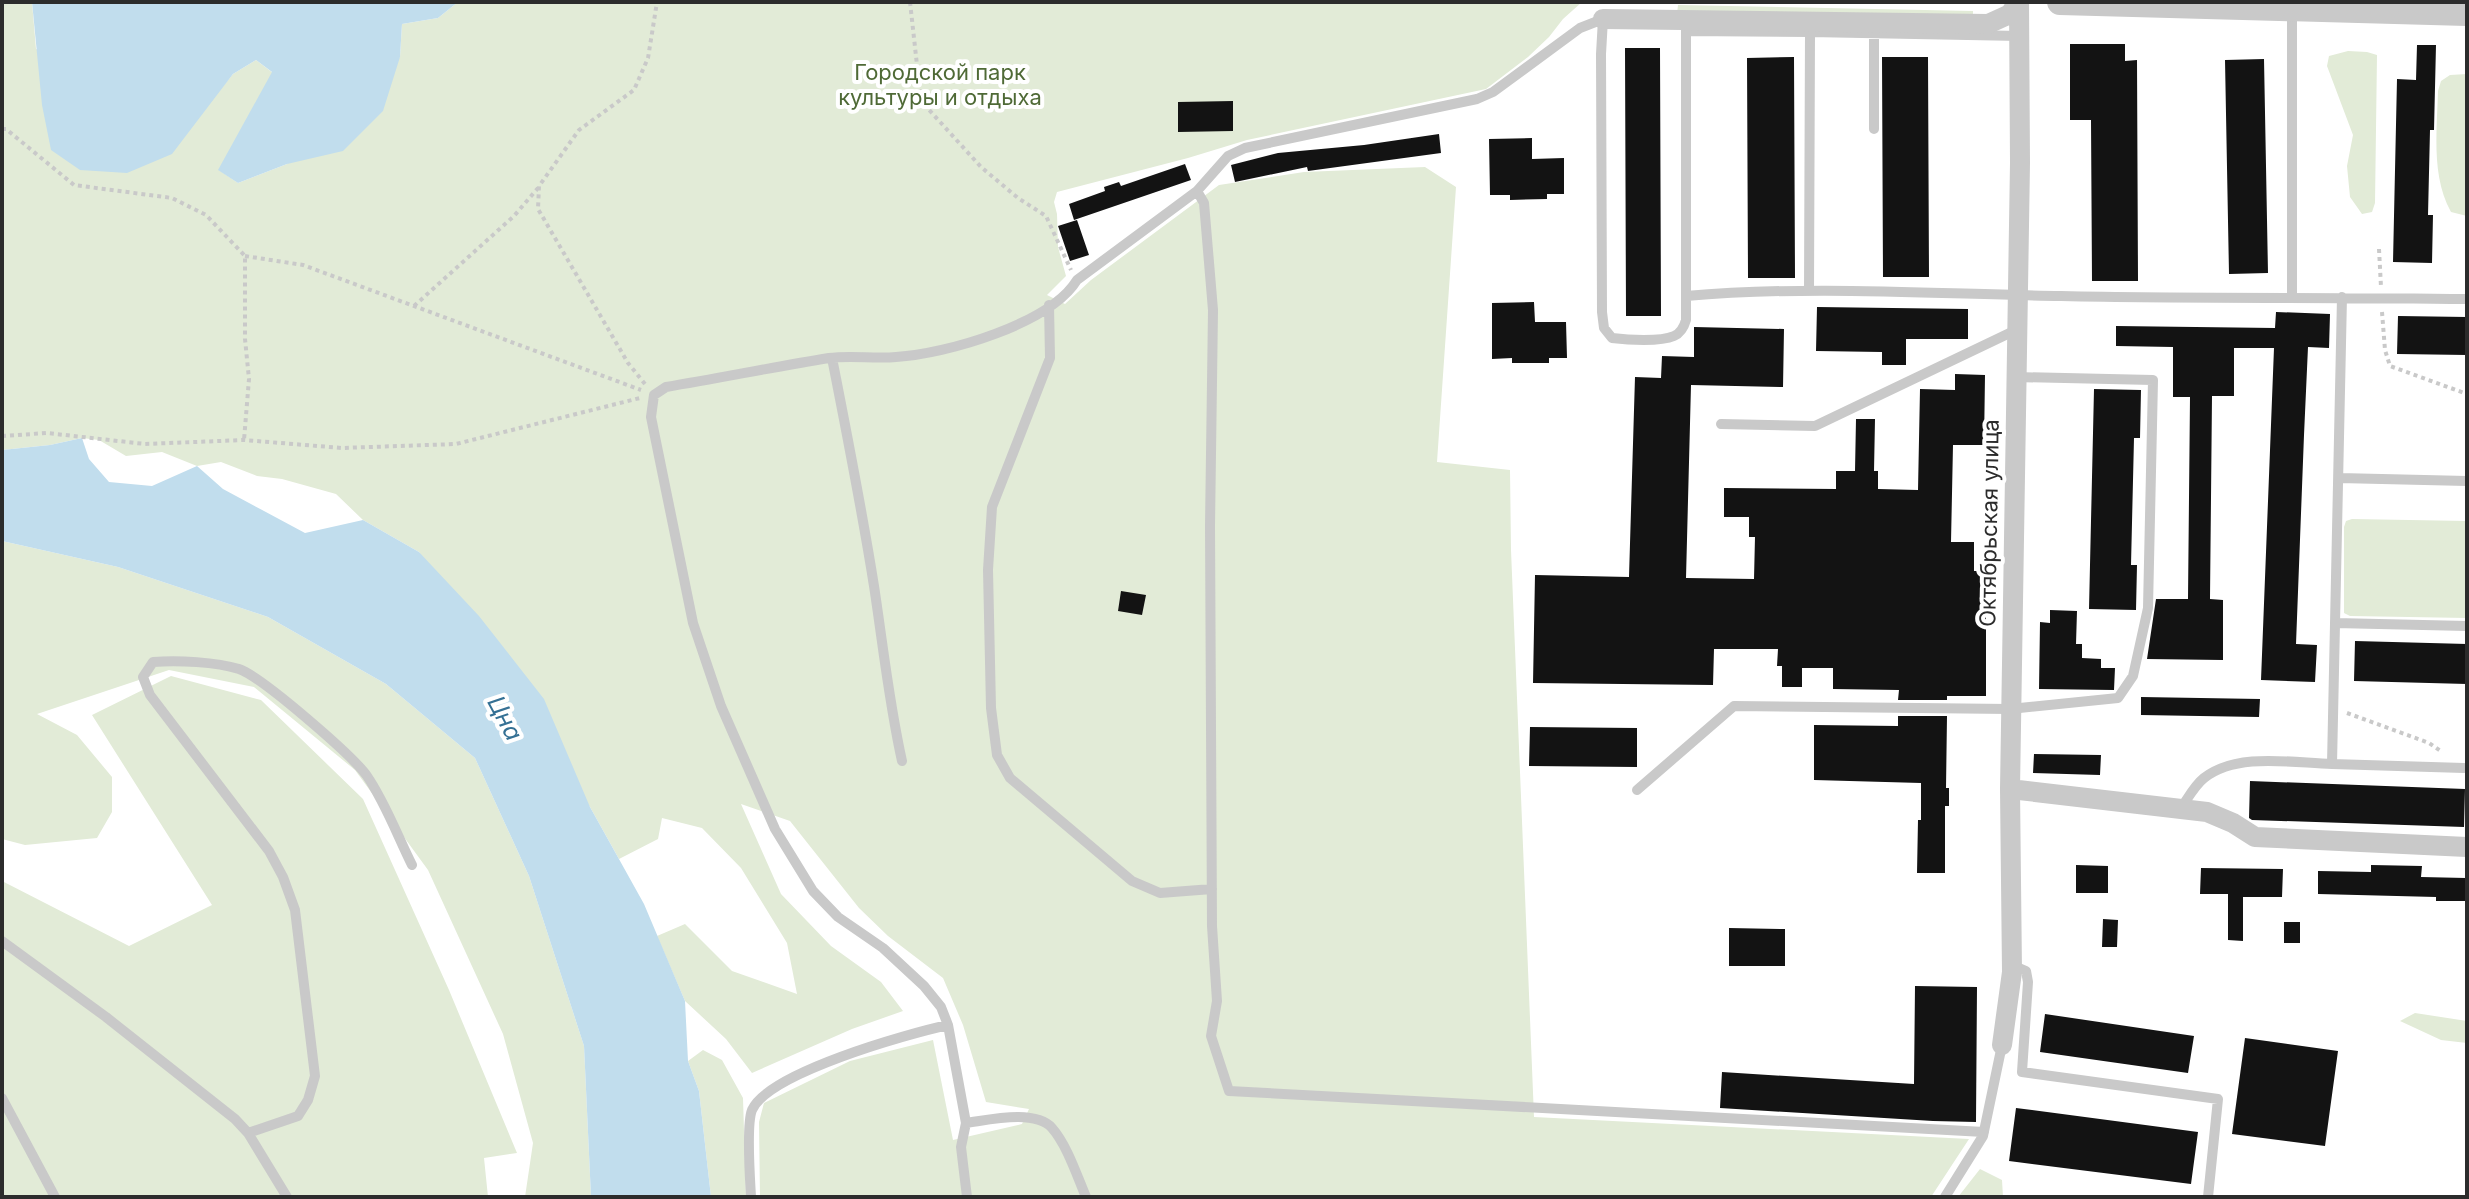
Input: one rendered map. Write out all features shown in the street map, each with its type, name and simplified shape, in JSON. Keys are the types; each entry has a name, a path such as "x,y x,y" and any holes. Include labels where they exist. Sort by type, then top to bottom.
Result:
{"street":[{"path":"1603,19 1686,25 1988,24 2010,14 2018,2"},
{"name":"Октябрьская улица","path":"2002,1045 2012,965 2010,709 2018,2"},
{"path":"2060,2 2292,5 2467,13"},
{"path":"2010,789 2207,812 2255,837 2467,847"}],"lane":[{"path":"2292,5 2292,297"},
{"path":"967,1197 961,1147 966,1123 948,1025 941,1007 924,986 883,948 838,917 813,891 775,829 721,706 693,623 651,417 654,395 666,387 832,358 894,358 936,353 1004,331 1069,292 1077,280 1197,191 1228,156 1245,148 1477,99 1493,92 1580,28 1603,19 1601,297 1604,328 1612,338 1632,340 1674,336 1682,330 1686,320 1686,25 1810,32 2020,36"},
{"path":"1809,291 1810,32"},
{"path":"1874,34 1874,129"},
{"path":"1197,191 1204,203 1213,310 1210,526 1212,889 1217,1001 1211,1036 1229,1091 1984,1132"},
{"path":"1686,296 1809,291 2467,299"},
{"path":"2332,764 2342,297"},
{"path":"1049,305 1050,358 992,507 988,601 991,708 997,755 1010,778 1132,881 1160,893 1212,889"},
{"path":"1721,424 1815,426 2016,330"},
{"path":"832,358 862,510 889,704 902,761"},
{"path":"1637,790 1734,706 2010,709 2118,698 2133,676 2148,608 2153,380 2016,377"},
{"path":"2339,478 2467,481"},
{"path":"2335,623 2467,626"},
{"path":"248,1133 298,1116 308,1100 315,1076 295,910 269,851 150,695 143,677 153,662 178,660 241,669 263,683 342,750 367,776 412,865"},
{"path":"2181,808 2203,779 2226,766 2241,762 2464,768"},
{"path":"2,941 106,1017 235,1119 248,1133 287,1197"},
{"path":"2012,965 2026,971 2028,982 2022,1072 2218,1099 2208,1197"},
{"path":"751,1197 751,1114 759,1099 844,1055 900,1036 948,1025"},
{"path":"1945,1197 1984,1132 2002,1045"},
{"path":"2,1098 55,1197"},
{"path":"966,1123 1033,1118 1051,1127 1086,1197"}],"path":[{"path":"414,306 514,216 579,130 634,90 648,58 657,2"},
{"path":"910,2 921,101 981,167 1018,198 1046,216 1077,280"},
{"path":"2,129 6,129 74,185 172,198 206,215 245,256 303,265 654,395"},
{"path":"539,186 538,209 628,363 654,395"},
{"path":"2379,249 2385,350 2390,366 2467,394"},
{"path":"244,440 249,379 245,339 245,256"},
{"path":"2,436 47,433 145,444 244,440 342,448 456,444 654,395"},
{"path":"2334,708 2429,743 2464,768"}],"green space":[{"name":"Городской парк культуры и отдыха","path":"2,2 32,2 36,49 208,104 233,74 256,60 273,73 219,170 238,183 287,164 400,57 402,24 438,18 458,2 1582,2 1528,57 1486,89 1247,140 1057,192 1054,202 1058,247 1066,276 1047,295 1065,304 1091,280 1219,185 1304,172 1425,167 1456,187 1437,462 1510,470 1534,1117 1969,1139 1931,1197 760,1197 759,1122 764,1103 850,1061 933,1040 953,1140 1022,1124 1029,1109 986,1102 963,1025 943,978 888,936 859,908 790,821 741,804 781,894 831,946 881,982 903,1011 852,1029 752,1073 726,1039 685,1001 657,936 685,924 732,971 797,994 787,943 741,868 702,828 662,818 658,839 619,859 590,807 419,552 363,520 336,494 282,479 257,476 221,462 197,466 162,452 126,456 99,440 82,438 2,450"},
{"path":"1678,5 1973,11 1973,18 1677,14"},
{"path":"2348,51 2377,55 2375,203 2372,212 2362,214 2350,197 2347,166 2353,135 2327,66 2329,56"},
{"path":"2467,74 2467,216 2451,212 2445,198 2440,184 2436,137 2441,81 2450,75"},
{"path":"2346,521 2467,521 2467,618 2350,616 2344,613 2344,527"},
{"path":"2,541 118,567 268,617 386,684 475,758 529,876 584,1046 591,1197 525,1197 533,1143 503,1034 428,870 355,770 254,687 169,670 37,714 77,735 112,777 112,812 97,838 25,845 2,839"},
{"path":"171,676 261,700 363,799 449,990 517,1153 484,1158 488,1197 2,1197 2,881 129,946 212,905 92,715"},
{"path":"2415,1013 2467,1021 2467,1043 2441,1040 2400,1021"},
{"path":"703,1050 722,1060 743,1098 746,1197 711,1197 699,1091 688,1061"},
{"path":"1980,1169 2002,1180 2003,1197 1958,1197"}],"water":[{"path":"32,2 458,2 438,18 402,24 400,57 383,111 343,151 287,164 238,183 218,170 272,72 256,60 233,74 172,154 127,173 80,170 51,150 42,105"},
{"name":"Цна","path":"82,438 89,459 109,482 152,486 197,466 223,489 305,533 363,520 419,552 479,616 544,699 590,807 644,904 685,1001 688,1061 699,1091 711,1197 591,1197 584,1046 529,876 475,758 386,684 268,617 118,567 2,541 2,450"}],"building":[{"path":"2070,44 2125,44 2125,61 2137,60 2138,281 2092,281 2091,120 2070,120"},
{"path":"2417,45 2436,45 2428,215 2433,215 2432,263 2393,262 2397,79 2416,80"},
{"path":"1625,48 1660,48 1661,316 1626,316"},
{"path":"1794,57 1795,278 1748,278 1747,58"},
{"path":"1882,57 1928,57 1929,277 1883,277"},
{"path":"2264,59 2268,273 2229,274 2225,60"},
{"path":"1233,101 1233,131 1178,132 1178,102"},
{"path":"1439,134 1441,153 1308,171 1307,167 1235,182 1231,165 1278,153"},
{"path":"1532,138 1532,159 1564,158 1564,194 1547,194 1547,199 1510,200 1510,195 1490,195 1489,139"},
{"path":"1185,164 1191,180 1074,220 1069,204 1105,191 1104,187 1119,182 1121,186"},
{"path":"1077,220 1089,255 1070,261 1058,226"},
{"path":"1534,302 1535,322 1566,322 1567,358 1549,358 1549,363 1512,363 1512,358 1492,359 1492,303"},
{"path":"1817,307 1968,309 1968,339 1906,339 1906,365 1882,365 1882,352 1816,351"},
{"path":"2276,312 2330,314 2329,348 2308,347 2304,435 2296,644 2317,645 2315,682 2261,680 2274,348 2234,348 2234,396 2212,396 2210,599 2223,600 2223,660 2147,659 2156,599 2188,599 2190,397 2173,397 2173,347 2116,346 2116,326 2275,328"},
{"path":"2398,316 2467,317 2467,355 2397,354"},
{"path":"1694,327 1784,329 1783,387 1691,385 1686,578 1754,579 1755,537 1749,537 1749,517 1724,517 1724,488 1836,489 1836,471 1855,471 1856,419 1875,419 1874,471 1878,471 1878,489 1918,490 1920,389 1955,390 1955,374 1985,375 1984,445 1953,445 1951,542 1974,542 1974,571 1986,571 1986,696 1898,700 1899,690 1833,689 1833,668 1802,668 1802,687 1782,687 1782,666 1777,666 1778,649 1714,649 1713,685 1533,683 1535,575 1629,577 1635,377 1661,378 1662,356 1694,357"},
{"path":"2094,389 2141,390 2140,438 2134,438 2131,565 2137,565 2136,610 2089,609"},
{"path":"1121,591 1146,595 1142,615 1118,611"},
{"path":"2050,610 2077,611 2076,644 2082,644 2082,658 2101,659 2101,668 2115,668 2114,690 2039,689 2040,622 2050,623"},
{"path":"2355,641 2467,644 2467,684 2354,681"},
{"path":"2141,697 2260,699 2259,717 2141,715"},
{"path":"1898,716 1947,716 1946,788 1949,788 1949,806 1945,806 1945,873 1917,873 1921,783 1814,780 1814,725 1898,726"},
{"path":"1530,727 1637,728 1637,767 1529,766"},
{"path":"2034,754 2101,755 2100,775 2033,773"},
{"path":"2250,781 2465,789 2464,827 2252,820 2249,818"},
{"path":"2076,865 2108,866 2108,893 2076,893"},
{"path":"2371,865 2422,866 2421,877 2466,878 2466,901 2436,901 2436,897 2318,894 2318,871 2371,872"},
{"path":"2201,868 2283,869 2282,897 2243,897 2243,941 2228,940 2228,894 2200,894"},
{"path":"2103,919 2118,920 2117,947 2102,947"},
{"path":"2284,922 2300,922 2300,943 2284,943"},
{"path":"1729,928 1785,929 1785,966 1729,966"},
{"path":"1915,986 1977,987 1976,1122 1720,1108 1722,1072 1914,1084"},
{"path":"2045,1014 2194,1036 2188,1073 2040,1052"},
{"path":"2245,1038 2338,1051 2325,1146 2232,1134"},
{"path":"2016,1108 2198,1132 2191,1184 2009,1161"}]}
